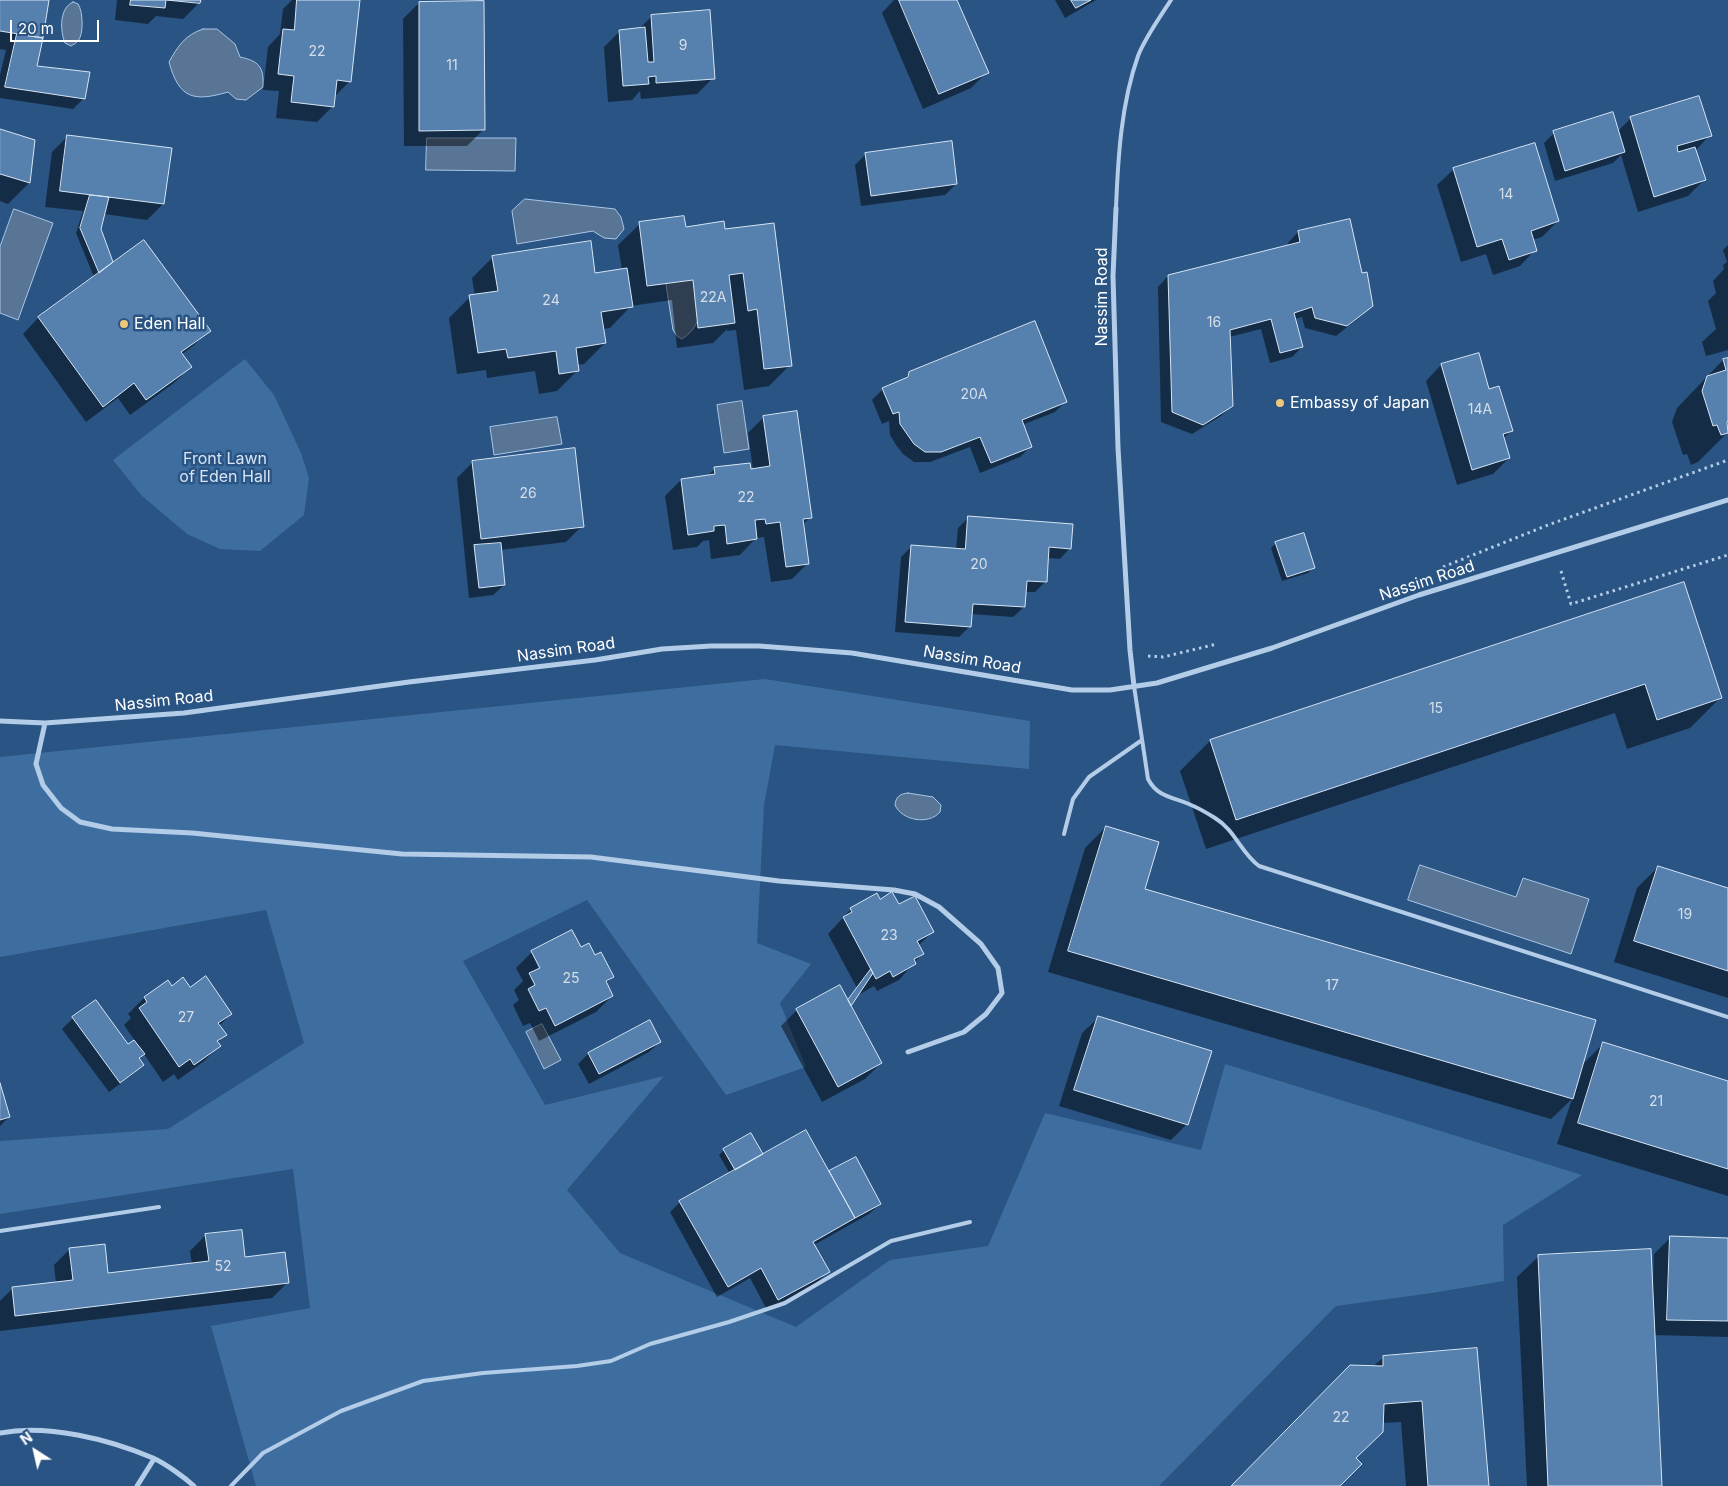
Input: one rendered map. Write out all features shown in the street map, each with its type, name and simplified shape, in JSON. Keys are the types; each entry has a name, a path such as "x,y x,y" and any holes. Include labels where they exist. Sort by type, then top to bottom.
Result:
{"street":[{"name":"Nassim Road","path":"1116,208 1113,276 1118,448 1130,650 1134,686"},
{"name":"Nassim Road","path":"0,721 45,723 184,712 409,682 595,660 662,648 711,646 759,646 852,653 1072,690 1110,690 1156,682 1272,648 1419,595 1728,500"},
{"path":"45,723 36,764 43,785 61,808 80,822 112,829 192,833 402,854 591,858 779,881 894,890 915,894 939,907 982,944 998,968 1002,993 986,1014 964,1032 908,1052"},
{"path":"0,1433 15,1430 56,1432 94,1438 154,1458 194,1486"},
{"path":"137,1486 154,1458"}],"lane":[{"path":"1116,208 1118,169 1127,99 1139,55 1171,0"},
{"path":"1134,686 1148,779 1152,787 1170,798 1190,804 1217,819 1236,837 1248,858 1259,866 1728,1017"},
{"path":"1064,834 1073,799 1088,778 1142,740"},
{"path":"0,1231 159,1207"},
{"path":"231,1486 263,1453 341,1411 423,1381 483,1373 577,1366 610,1361 650,1344 729,1322 785,1303 891,1241 970,1222"}],"path":[{"path":"1439,568 1548,525 1728,460"},
{"path":"1555,553 1571,604 1728,555"},
{"path":"1130,650 1148,656 1163,657 1219,643"}],"green space":[{"name":"Front Lawn of Eden Hall","path":"245,359 274,395 301,453 309,478 304,515 260,551 220,549 187,534 141,495 113,460"},
{"path":"765,679 1030,721 1029,769 775,745 764,805 757,943 811,964 780,1003 806,1067 726,1095 587,900 463,961 545,1105 664,1076 567,1190 620,1253 796,1327 890,1260 988,1246 1045,1113 1201,1150 1225,1064 1582,1175 1503,1225 1504,1281 1336,1306 1159,1486 256,1486 211,1326 310,1308 293,1169 0,1214 0,1141 168,1129 304,1043 266,910 0,957 0,757"}],"shaded area":[{"path":"73,2 80,7 82,28 80,38 71,46 65,43 62,32 62,20 65,9"},
{"path":"203,29 217,29 235,44 240,57 256,63 261,70 263,87 246,100 236,99 228,92 197,97 183,90 173,74 169,62 191,34"},
{"path":"427,138 516,138 515,171 426,170"},
{"path":"525,199 615,209 621,217 624,229 616,239 604,238 593,231 517,244 512,211"},
{"path":"14,209 53,223 18,320 0,313 0,247"},
{"path":"695,274 699,302 698,318 690,332 682,339 673,330 665,278"},
{"path":"742,401 749,449 724,453 717,405"},
{"path":"557,417 562,444 494,455 490,427"},
{"path":"908,793 933,797 941,805 940,812 929,819 923,820 903,815 898,810 895,802 898,796"},
{"path":"1420,865 1516,897 1523,878 1589,899 1571,954 1408,900"},
{"path":"542,1024 561,1060 544,1069 526,1032"}],"building":[{"path":"0,0 49,0 43,38 0,31"},
{"path":"131,0 166,0 165,8 130,5"},
{"path":"167,0 201,0 200,3"},
{"path":"297,0 360,0 351,82 337,80 334,107 291,102 294,76 278,74 283,29 294,30"},
{"path":"899,0 957,0 989,73 939,94"},
{"path":"1071,0 1091,0 1076,8"},
{"path":"484,1 485,130 419,131 419,2"},
{"path":"710,10 715,79 656,83 656,76 648,77 649,84 623,86 619,30 645,27 648,62 654,62 651,15"},
{"path":"17,34 43,38 37,66 90,72 85,99 5,87"},
{"path":"1699,96 1712,136 1677,146 1678,152 1695,147 1706,180 1654,197 1630,117"},
{"path":"1613,112 1625,152 1565,171 1553,131"},
{"path":"0,129 35,140 30,183 0,174"},
{"path":"67,135 172,148 164,204 60,191"},
{"path":"952,141 957,184 871,196 865,153"},
{"path":"1535,143 1559,221 1531,231 1537,251 1509,260 1502,239 1477,247 1453,168"},
{"path":"90,195 109,197 101,229 113,262 99,273 80,228"},
{"path":"684,216 686,227 724,221 725,229 774,223 792,366 764,369 757,309 748,311 743,273 729,275 735,323 698,328 693,280 647,286 639,222"},
{"path":"1350,219 1362,273 1367,272 1373,306 1347,326 1315,318 1312,307 1294,313 1303,347 1280,353 1271,319 1230,330 1233,406 1203,425 1172,412 1168,275 1300,242 1298,231"},
{"name":"Eden Hall","path":"144,240 211,331 181,352 192,367 146,400 134,383 103,407 38,317"},
{"path":"591,241 595,273 627,268 633,307 601,312 606,343 576,348 579,371 559,374 556,351 508,358 506,349 478,353 469,295 498,291 492,256"},
{"path":"1035,321 1067,402 1022,420 1032,447 991,463 980,437 941,452 925,452 914,444 900,424 899,412 893,414 882,388 908,377 909,372"},
{"path":"1479,353 1489,389 1499,386 1513,431 1503,434 1510,458 1472,470 1441,364"},
{"path":"1728,358 1728,433 1721,435 1717,425 1713,426 1702,391 1707,376 1726,370 1723,359"},
{"path":"797,411 812,518 803,519 809,564 786,567 780,522 766,524 765,519 755,520 757,539 727,544 725,525 714,526 714,531 688,535 681,479 715,474 714,467 750,463 751,469 770,466 763,416"},
{"path":"575,448 584,527 481,539 472,461"},
{"path":"968,516 1073,524 1071,549 1049,547 1047,582 1027,581 1025,607 973,604 971,627 905,622 911,545 965,549"},
{"path":"1304,533 1315,568 1287,577 1275,542"},
{"path":"501,543 505,585 479,588 474,545"},
{"path":"1684,582 1722,698 1657,720 1645,684 1236,820 1210,740"},
{"path":"1106,826 1159,842 1145,889 1596,1020 1573,1099 1068,951"},
{"path":"1658,866 1728,888 1728,971 1634,941"},
{"path":"892,892 899,904 915,896 934,932 917,941 924,954 914,959 916,964 893,977 890,971 876,979 843,917 852,912 850,908 877,893 880,899"},
{"path":"572,930 581,947 589,943 595,955 601,952 614,977 606,981 613,996 555,1026 546,1008 539,1011 528,989 535,985 529,973 540,968 531,951"},
{"path":"871,969 873,973 851,1006 848,1000"},
{"path":"206,976 232,1014 218,1023 227,1035 217,1041 221,1046 194,1065 190,1059 179,1067 139,1008 147,1002 144,997 168,980 172,986 183,977 190,987"},
{"path":"840,985 882,1063 838,1087 796,1009"},
{"path":"96,1000 128,1044 134,1040 145,1054 139,1058 144,1065 120,1083 72,1017"},
{"path":"1098,1016 1212,1051 1188,1125 1074,1090"},
{"path":"650,1020 661,1042 599,1074 588,1053"},
{"path":"1603,1042 1728,1081 1728,1169 1578,1123"},
{"path":"0,1083 10,1117 0,1120"},
{"path":"806,1130 855,1218 813,1242 830,1272 778,1300 761,1268 728,1287 679,1201"},
{"path":"751,1133 763,1154 735,1170 723,1149"},
{"path":"856,1157 881,1204 855,1218 829,1171"},
{"path":"242,1230 245,1257 285,1252 289,1283 15,1316 12,1287 73,1280 69,1248 105,1244 108,1273 209,1261 205,1234"},
{"path":"1670,1236 1728,1238 1728,1321 1667,1320"},
{"path":"1651,1249 1662,1486 1548,1486 1538,1255"},
{"path":"1477,1348 1489,1486 1428,1486 1422,1401 1384,1404 1383,1432 1356,1458 1362,1464 1340,1486 1231,1486 1350,1365 1383,1366 1383,1356"}],"place":[{"name":"Eden Hall","path":"124,324"},
{"name":"Embassy of Japan","path":"1280,403"}]}
